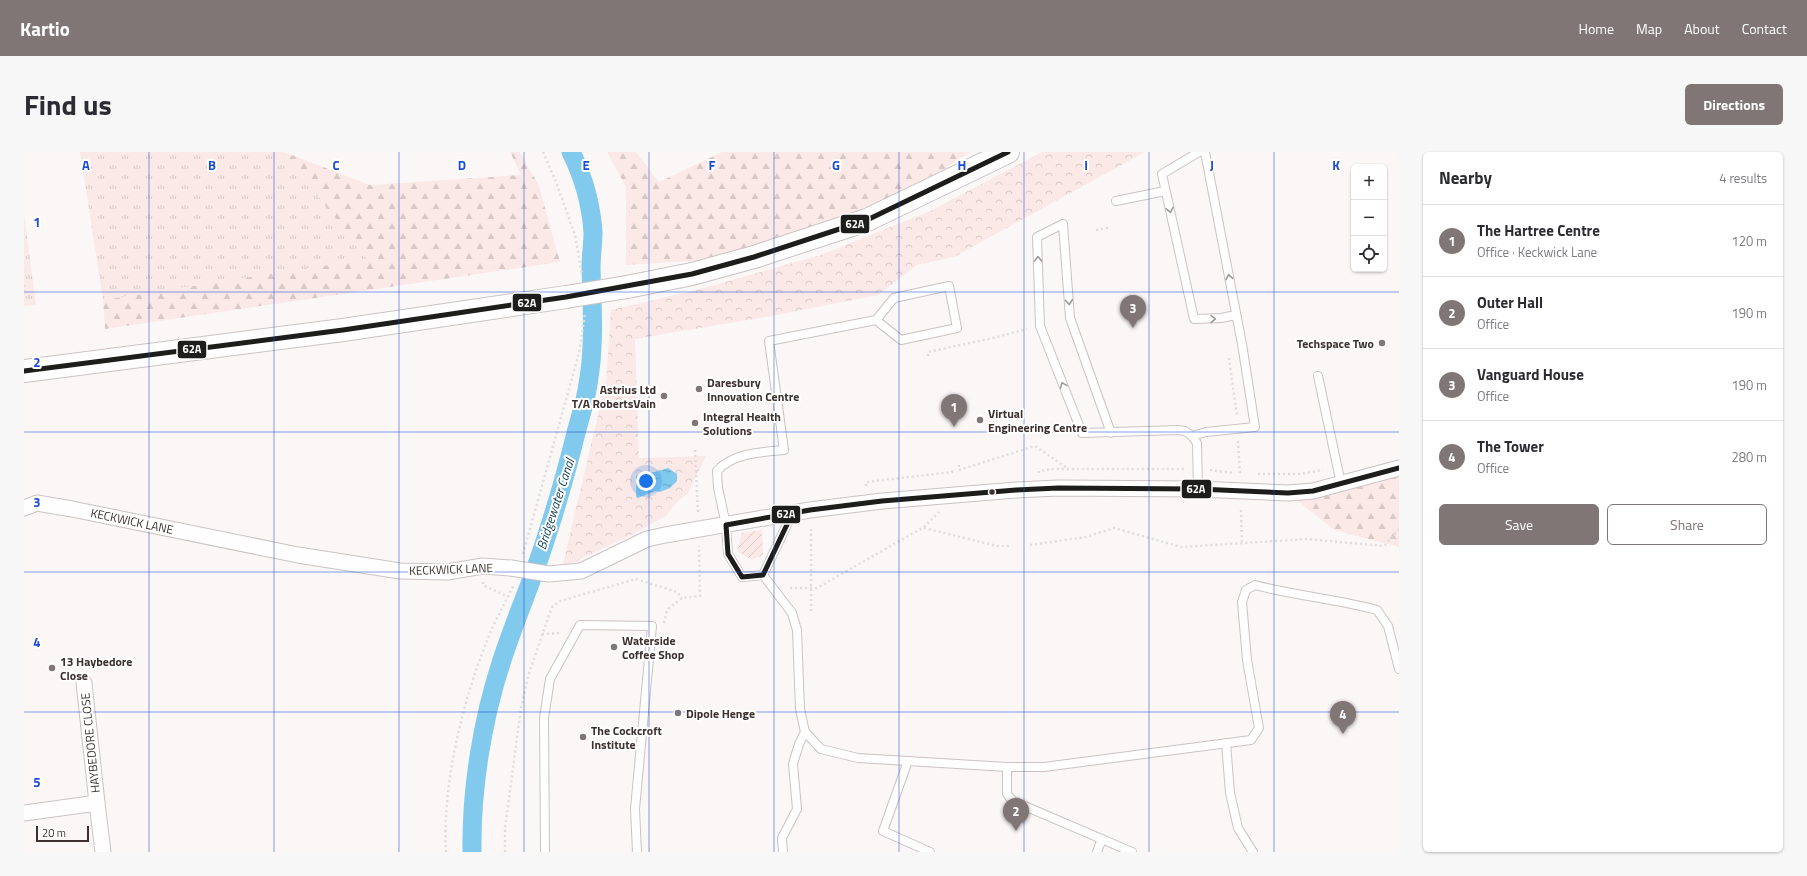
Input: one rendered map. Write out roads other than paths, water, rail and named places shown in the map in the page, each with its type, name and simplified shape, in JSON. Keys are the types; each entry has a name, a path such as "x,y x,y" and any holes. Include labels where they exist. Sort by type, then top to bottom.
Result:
{"main road":[{"path":"24,372 102,360 343,330 566,298 692,274 754,257 867,220 1008,152"}],"street":[{"name":"KECKWICK LANE","path":"24,508 37,503 134,521 298,555 400,571 448,572 483,566 549,574 581,571 647,539 685,531 882,501 1058,488 1198,489 1288,493 1313,491 1399,468"},
{"name":"HAYBEDORE CLOSE","path":"84,683 103,852"},
{"name":"HAYBEDORE CLOSE","path":"24,813 97,803"}],"lane":[{"path":"1199,152 1162,174 1194,319 1221,318 1236,315"},
{"path":"1192,436 1206,432 1254,427 1236,315 1205,152"},
{"path":"1116,201 1165,191"},
{"path":"1111,433 1070,318 1063,224 1037,237 1040,326 1082,433 1111,433 1178,430 1185,431 1192,436 1197,443 1198,489"},
{"path":"763,575 742,577 728,554 726,525 718,488 717,471 723,464 756,452 784,450 769,341 876,320 894,298 949,286 957,328 901,340 876,320"},
{"path":"1318,376 1341,484"},
{"path":"763,575 792,514"},
{"path":"763,575 792,613 797,630 800,709 805,732 821,749 858,758 1008,767 1044,767 1251,740 1259,728 1246,660 1242,602 1246,590 1256,585 1322,600 1356,604 1377,610 1388,626 1399,669"},
{"path":"545,852 544,718 550,679 580,625 652,626 635,809 637,852"},
{"path":"783,852 782,838 797,809 794,764 799,744 805,732"},
{"path":"1226,743 1230,793 1233,807 1238,828 1250,850"},
{"path":"908,761 883,831 930,852"},
{"path":"1008,767 1007,794 1013,801 1132,852"},
{"path":"1097,852 1102,840"}],"water":[{"path":"668,468 677,474 677,481 670,488 660,492 655,491 638,498 636,497 636,476 641,473 655,472"}],"waterway":[{"name":"Bridgewater Canal","path":"472,852 473,805 479,756 488,709 506,648 540,556 558,500 587,390 592,355 591,268 593,232 586,190 571,152"}],"place":[{"name":"Vanguard House","path":"1133,328"},
{"name":"Techspace Two","path":"1382,343"},
{"name":"Daresbury Innovation Centre","path":"699,389"},
{"name":"Astrius Ltd T/A RobertsVain","path":"664,396"},
{"name":"Virtual Engineering Centre","path":"980,420"},
{"name":"Integral Health Solutions","path":"695,423"},
{"name":"The Hartree Centre","path":"954,427"},
{"name":"Waterside Coffee Shop","path":"614,647"},
{"name":"13 Haybedore Close","path":"52,668"},
{"name":"Dipole Henge","path":"678,713"},
{"name":"The Tower","path":"1343,734"},
{"name":"The Cockcroft Institute","path":"583,737"},
{"name":"Outer Hall","path":"1016,831"}]}
